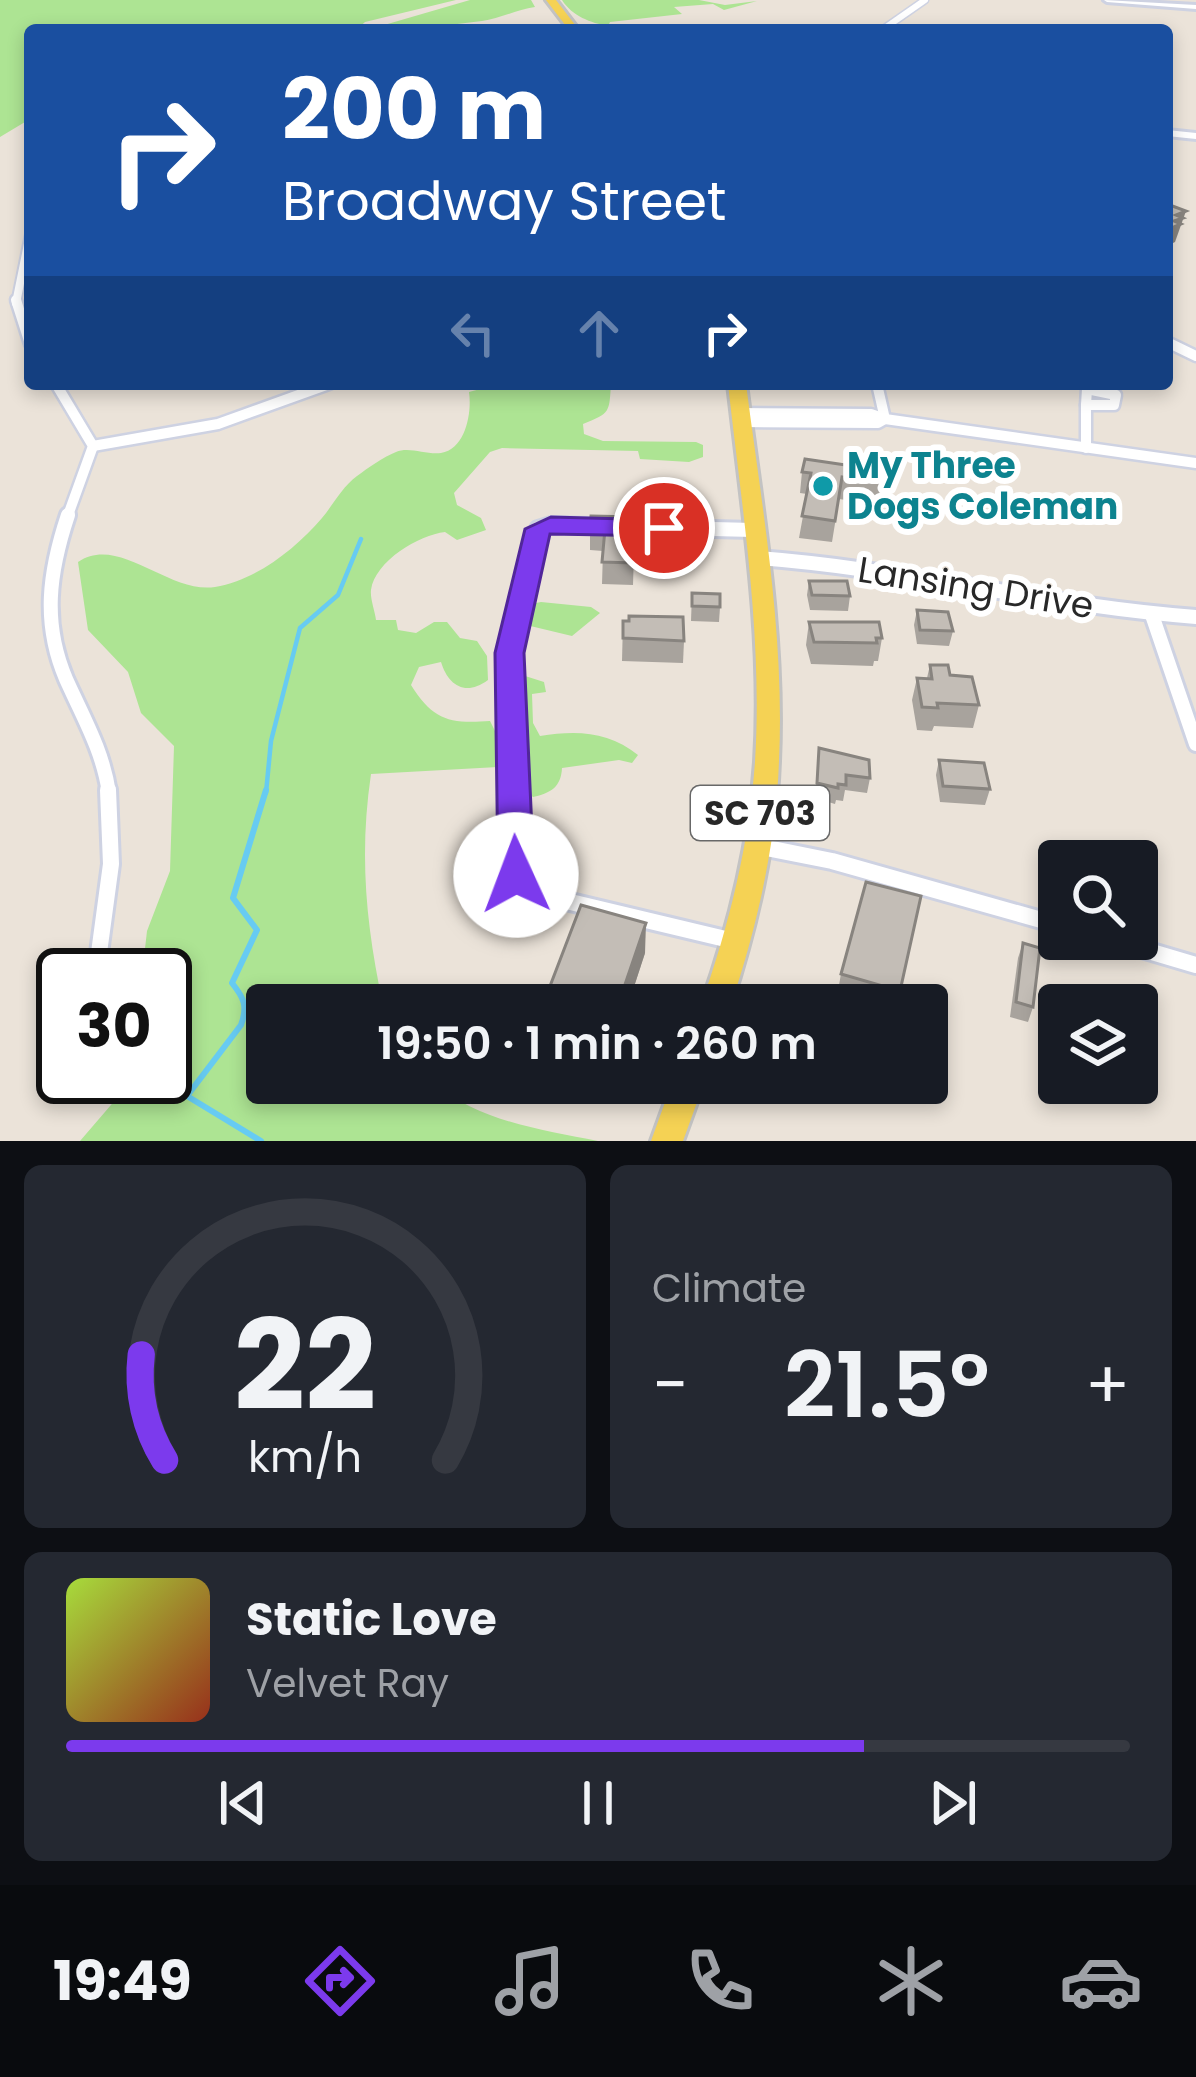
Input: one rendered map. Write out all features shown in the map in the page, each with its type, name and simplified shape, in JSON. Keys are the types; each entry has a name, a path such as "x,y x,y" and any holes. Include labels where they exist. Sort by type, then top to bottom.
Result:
{"main road":[{"path":"541,0 565,24"},
{"name":"SC 703","path":"724,984 739,942 768,719 738,390"},
{"path":"667,1141 680,1104"}],"street":[{"path":"891,24 925,0"},
{"path":"1107,0 1196,8"},
{"path":"24,263 15,307 24,329"},
{"path":"60,390 93,446 56,557 48,600 52,641 100,755 112,835 99,948"},
{"path":"93,446 218,424 300,390"},
{"path":"878,390 885,419"},
{"path":"1086,405 1086,448"},
{"path":"741,417 872,414 1196,463"},
{"path":"739,942 537,894 516,875 510,653 538,529 551,525 753,530"},
{"name":"Lansing Drive","path":"756,558 911,573 1020,596 1196,617"},
{"path":"1152,615 1196,745"},
{"path":"755,845 832,861 1038,919"},
{"path":"1158,954 1196,965"}],"green space":[{"path":"0,0 456,0 363,24 24,24 24,123 0,137"},
{"path":"470,0 531,0 535,7 482,21 388,24"},
{"path":"562,0 699,0 725,5 757,1 724,10 713,4 674,7 682,14 609,24 595,23"},
{"path":"476,390 611,390 607,410 583,424 584,434 603,441 696,442 703,445 703,457 689,462 640,459 638,451 502,448 490,452 454,493 457,505 481,518 486,530 457,540 445,532 423,538 381,569 371,590 376,620 396,620 398,630 416,633 434,622 447,622 460,638 477,641 487,656 488,680 480,685 458,686 441,662 419,667 411,685 443,717 490,721 500,741 498,767 371,774 366,890 379,984 246,984 246,1104 465,1104 533,1128 598,1141 80,1141 112,1104 192,1104 192,948 145,948 170,871 174,746 141,713 128,672 88,630 78,562 110,555 197,587 246,578 300,541 352,480 381,460 401,450 450,450 462,437 469,392"},
{"path":"531,604 591,607 600,613 572,636 522,624"},
{"path":"522,675 544,682 546,692 532,694 533,723 540,736 592,734 638,755 632,763 619,760 562,768 554,788 533,797 526,791 516,680"}],"building":[{"path":"1173,206 1186,211 1176,215 1183,218 1174,221 1181,224 1173,227"},
{"path":"805,459 893,472 890,484 842,477 835,521 802,516 811,473 802,472"},
{"path":"591,516 635,517 634,563 602,562 605,529 590,528"},
{"path":"809,581 847,581 850,596 812,595"},
{"path":"692,593 720,594 720,607 692,606"},
{"path":"917,610 948,612 953,631 920,630"},
{"path":"629,616 683,617 684,641 623,638 623,621 629,621"},
{"path":"809,622 879,622 882,638 876,638 877,643 814,642"},
{"path":"930,665 948,665 950,675 972,677 979,705 922,707 917,678 932,679"},
{"path":"819,748 869,760 870,778 846,775 846,785 838,784 838,788 817,783"},
{"path":"939,760 984,763 990,789 943,786"},
{"path":"866,882 921,896 902,984 876,984 841,974"},
{"path":"581,905 646,923 625,984 551,984"},
{"path":"1023,943 1038,947 1033,1007 1016,1002"}],"waterway":[{"path":"266,793 271,741 300,628 338,595 361,539"},
{"path":"261,1141 187,1096 243,1018 244,1002 232,983 257,930 233,898 266,790"}],"place":[{"name":"My Three Dogs Coleman","path":"823,486"}],"route":[{"path":"516,875 510,653 538,529 551,525 664,528"}]}
